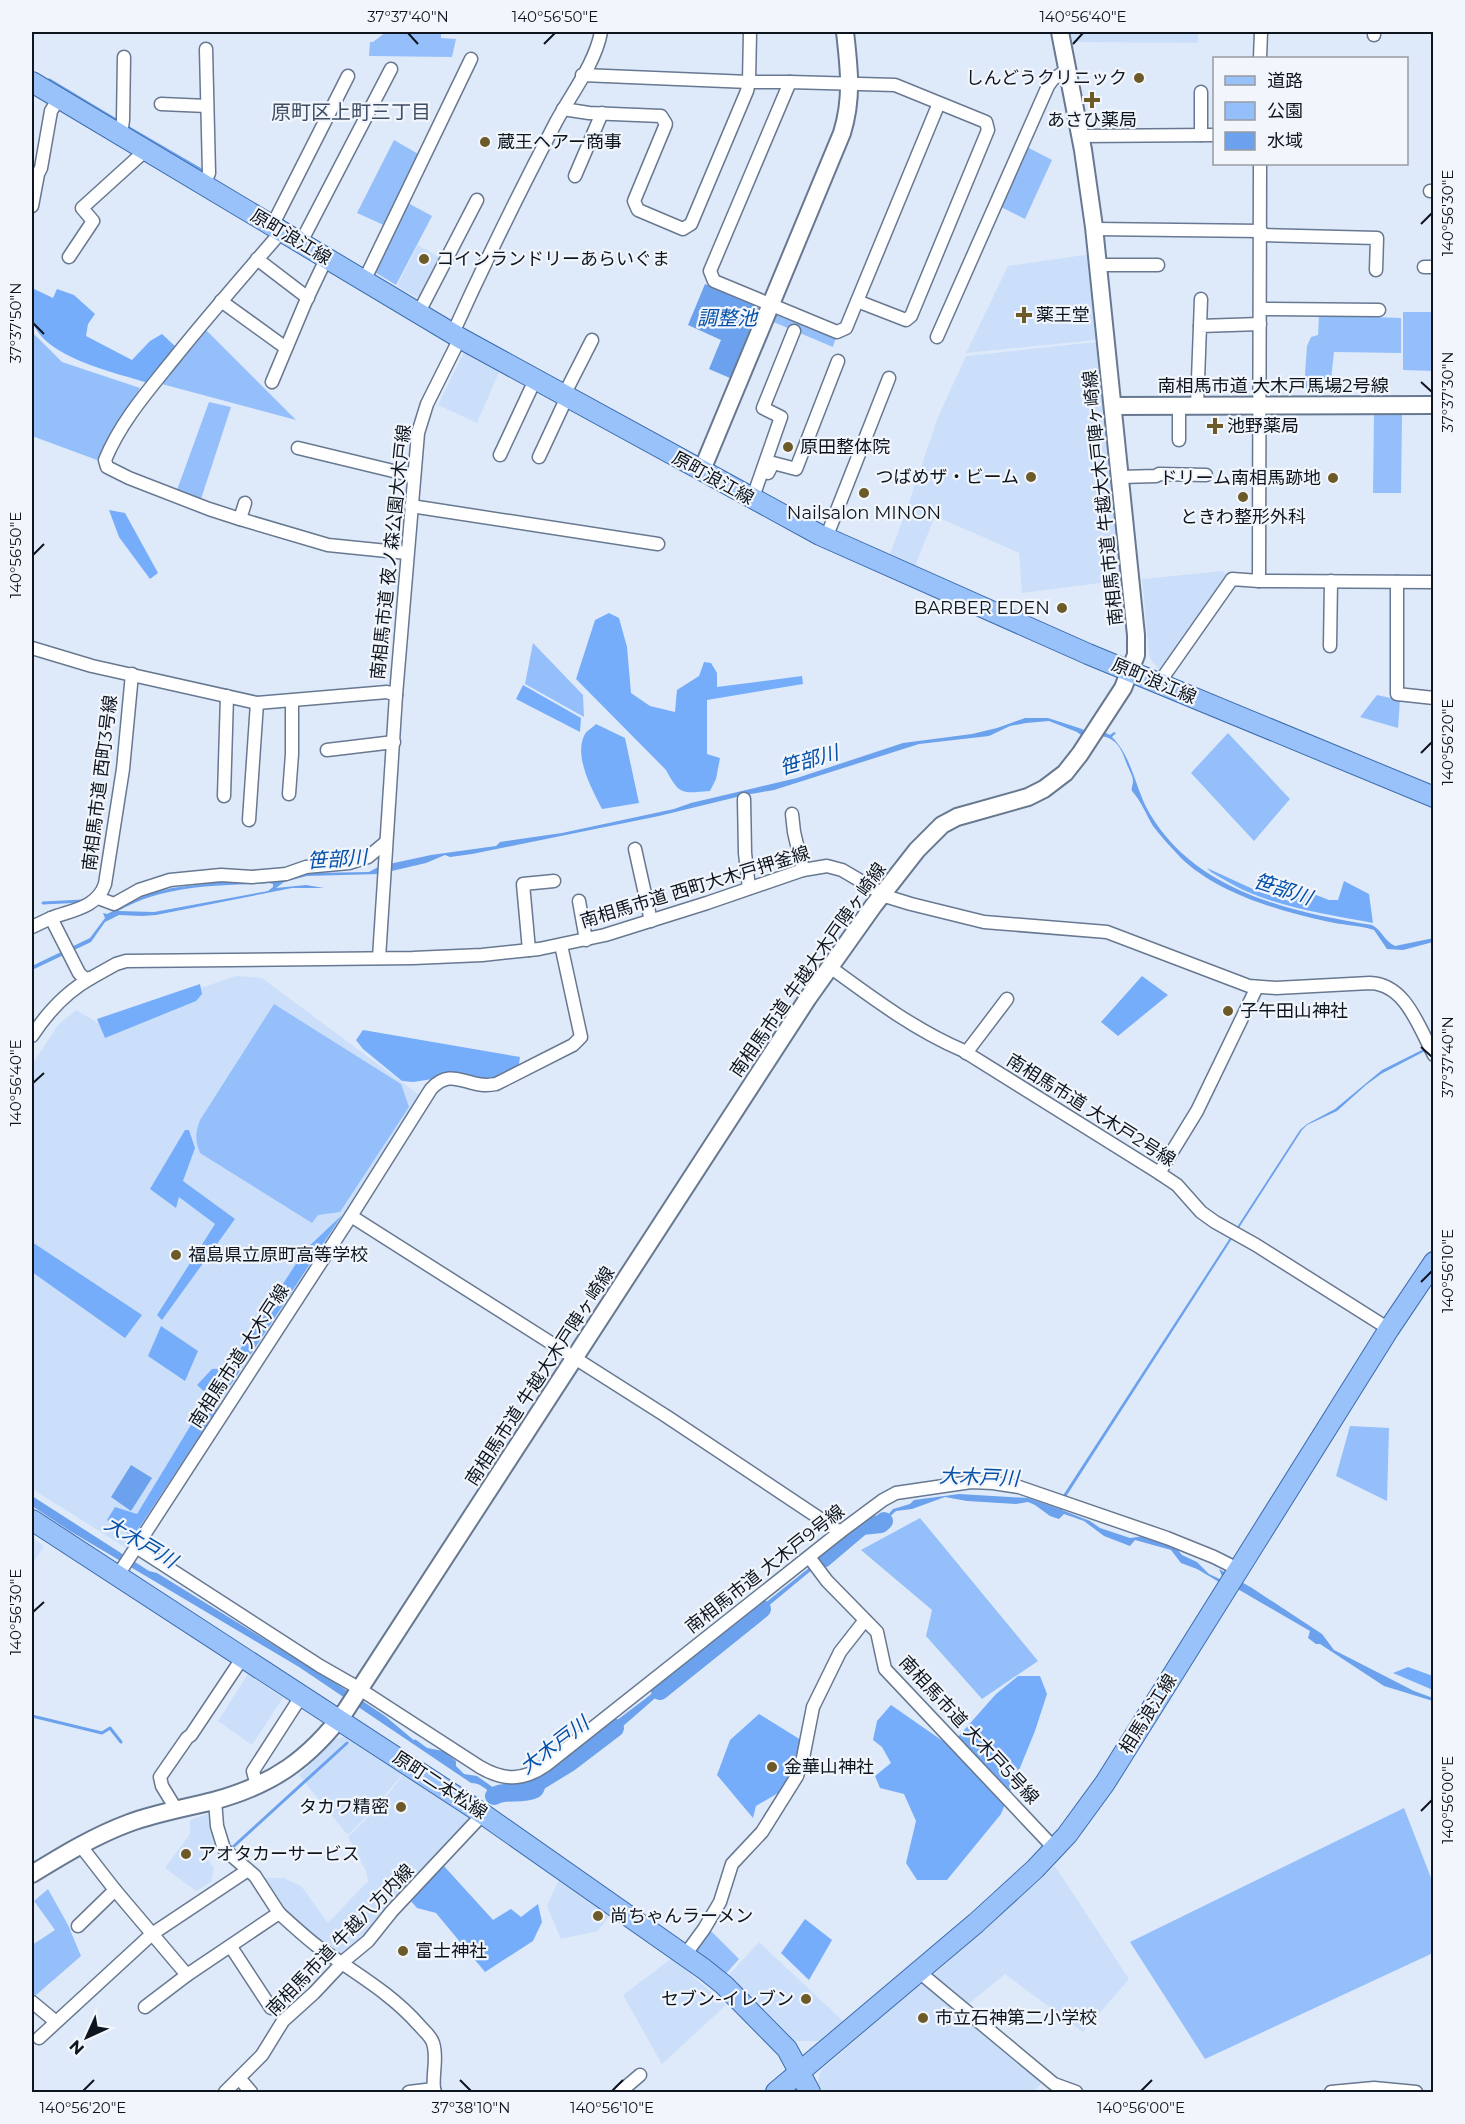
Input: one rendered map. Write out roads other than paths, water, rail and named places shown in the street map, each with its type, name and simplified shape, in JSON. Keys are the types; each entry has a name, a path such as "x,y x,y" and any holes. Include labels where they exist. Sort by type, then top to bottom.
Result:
{"main road":[{"name":"原町浪江線","path":"32,82 59,98 122,127 146,150 207,179 300,244 326,259 367,275 421,307 456,335 754,501 826,538 1159,683 1434,798"},
{"name":"相馬浪江線","path":"776,2092 985,1915 1055,1849 1082,1817 1389,1329 1434,1262"},
{"name":"原町二本松線","path":"32,1520 119,1572 302,1695 343,1715 685,1955 724,1985 787,2049 810,2092"}],"street":[{"name":"南相馬市道 夜ノ森公園大木戸線","path":"32,648 92,666 257,703 387,692 396,694 411,506 418,433 422,419 477,277 563,109 595,52 601,32"},
{"path":"563,109 661,116 666,124 634,201 638,210 683,229 691,224 747,92 750,32"},
{"path":"702,470 842,133 849,107 850,84 845,32"},
{"name":"南相馬市道 牛越大木戸陣ヶ崎線","path":"32,1874 80,1845 130,1823 257,1786 296,1763 316,1745 343,1715 359,1691 830,967 882,894 917,850 942,825 957,817 1037,793 1065,773 1123,688 1136,655 1137,635 1095,229 1060,32"},
{"path":"1260,57 1261,32"},
{"path":"206,49 207,179"},
{"path":"122,127 123,57"},
{"path":"367,275 471,59"},
{"path":"300,244 391,69"},
{"path":"937,337 1048,86 1053,79 1068,70"},
{"path":"582,75 895,85 986,122 988,130 911,316 906,320 857,301"},
{"path":"348,76 277,229 257,259 142,397 109,451 105,464 129,478 208,509 328,545 407,553"},
{"path":"790,82 710,271 714,280 837,332 846,328 939,103"},
{"path":"1201,92 1201,135"},
{"path":"32,206 45,151 51,111 59,98"},
{"path":"161,104 207,106"},
{"path":"575,176 602,113"},
{"path":"1080,136 1213,135"},
{"path":"69,257 93,221 82,208 146,150"},
{"path":"1259,581 1260,165"},
{"path":"421,307 477,200"},
{"path":"1095,229 1377,238 1376,270"},
{"path":"257,259 308,298"},
{"path":"272,382 326,259"},
{"path":"1099,265 1158,265"},
{"path":"1197,406 1201,299"},
{"path":"221,300 286,348"},
{"path":"1260,309 1379,310"},
{"path":"1200,326 1260,324"},
{"path":"754,501 781,417 763,408 794,331"},
{"path":"539,457 592,340"},
{"path":"754,501 773,462 796,470 838,362"},
{"path":"826,538 889,378"},
{"path":"500,456 535,380"},
{"name":"南相馬市道 大木戸馬場2号線","path":"1113,406 1434,405"},
{"path":"1179,406 1179,440"},
{"path":"298,448 414,476"},
{"path":"1121,477 1160,474 1206,476"},
{"path":"240,519 245,503"},
{"path":"411,506 658,544"},
{"path":"1159,683 1232,579 1434,582"},
{"path":"1330,646 1331,581"},
{"path":"1397,582 1397,694 1434,698"},
{"name":"南相馬市道 西町3号線","path":"51,918 87,906 98,898 105,884 123,769 132,674"},
{"path":"379,958 396,694"},
{"path":"224,796 227,696"},
{"path":"289,794 292,701"},
{"path":"249,820 257,703"},
{"path":"327,750 394,742"},
{"path":"744,799 745,853 749,888"},
{"path":"792,814 803,870"},
{"path":"98,898 114,904 139,890 170,880 221,875 252,877 286,874 306,867 349,862 368,857 385,847"},
{"path":"635,849 651,921"},
{"name":"南相馬市道 西町大木戸押釜線","path":"91,978 126,961 379,958 482,955 529,950 586,940 814,867 835,867 882,894 947,914 984,922 1107,932 1257,987 1370,983 1384,985 1403,999 1434,1055"},
{"path":"529,950 523,884 554,881"},
{"path":"579,901 586,940"},
{"path":"32,927 51,918 79,973 85,979 91,978"},
{"name":"南相馬市道 大木戸線","path":"119,1572 431,1089 443,1079 450,1077 478,1085 496,1084 573,1046 581,1037 561,945"},
{"name":"南相馬市道 大木戸2号線","path":"830,967 899,1014 1160,1173 1177,1185 1201,1212 1215,1222 1248,1240 1389,1329"},
{"path":"32,1036 47,1014 63,998 91,978"},
{"path":"1160,1173 1197,1111 1257,987"},
{"path":"966,1053 1007,999"},
{"path":"351,1216 666,1416 840,1532"},
{"name":"南相馬市道 大木戸9号線","path":"135,1548 492,1774 508,1778 525,1776 538,1771 873,1506 896,1493 971,1482 1018,1487 1186,1545 1237,1572"},
{"name":"南相馬市道 大木戸5号線","path":"809,1557 827,1581 880,1636 885,1669 1055,1849"},
{"path":"685,1955 720,1902 732,1864 762,1832 797,1776 813,1707 840,1652 865,1620"},
{"path":"176,1809 162,1786 160,1777 243,1657"},
{"path":"257,1786 252,1775 253,1771 302,1695"},
{"path":"215,1800 217,1826 224,1849 262,1884 279,1913 317,1946 396,2001 433,2042 435,2091 409,2092"},
{"name":"南相馬市道 牛越八方内線","path":"225,2092 262,2055 283,2021 368,1941 392,1911 483,1814"},
{"path":"80,1845 115,1890 188,1975"},
{"path":"39,2038 152,1934 248,1870"},
{"path":"78,1926 115,1890"},
{"path":"145,2007 279,1913"},
{"path":"231,1947 271,2008"},
{"path":"918,1971 1054,2084 1076,2092"},
{"path":"32,2002 56,2021"},
{"path":"620,2092 640,2075"},
{"path":"239,2078 251,2092"},
{"path":"1331,2092 1374,2088 1410,2092"}],"water":[{"path":"49,78 119,120 118,122 48,80"},
{"path":"127,125 206,171 205,174 127,128"},
{"name":"調整池","path":"705,284 757,305 758,309 730,378 709,369 721,340 688,325"},
{"path":"1025,718 1048,718 1085,731 1100,730 1110,735 1114,732 1116,733 1112,737 1125,754 1150,814 1169,840 1192,862 1219,880 1247,894 1277,904 1309,913 1372,925 1395,946 1434,938 1433,942 1403,950 1387,949 1374,930 1287,912 1229,890 1211,880 1180,857 1153,826 1132,791 1132,777 1123,754 1115,742 1098,736 1082,738 1077,732 1049,721 1010,726 989,736 919,744 774,790 659,816 472,854 450,857 445,855 426,863 379,874 307,876 284,882 276,888 306,885 324,888 292,888 156,915 119,915 105,922 91,942 32,970 32,966 90,938 105,918 103,913 107,914 148,894 172,888 219,882 252,882 314,873 369,872 380,866 431,855 496,846 500,842 562,833 674,809 797,778 903,743 972,734","holes":["273,884 268,891 154,912 118,911 136,902 172,891 210,886"]},
{"path":"1424,1049 1425,1051 1381,1074 1337,1111 1307,1125 1302,1130 1067,1495 1062,1510 1090,1521 1100,1528 1130,1538 1144,1536 1177,1549 1182,1555 1197,1562 1209,1574 1224,1581 1219,1569 1322,1634 1334,1650 1414,1691 1433,1698 1433,1701 1384,1686 1320,1644 1316,1644 1308,1638 1310,1631 1236,1588 1224,1585 1197,1569 1181,1563 1171,1550 1135,1540 1130,1546 1104,1536 1084,1521 1064,1514 1059,1519 1050,1516 1028,1502 1016,1504 967,1501 945,1497 912,1509 896,1511 882,1524 865,1526 761,1612 720,1640 690,1672 682,1670 677,1679 614,1734 585,1747 579,1758 539,1785 538,1792 507,1796 495,1794 479,1784 471,1783 299,1667 32,1506 32,1496 149,1571 157,1573 337,1684 385,1716 422,1747 443,1751 456,1761 456,1766 464,1774 477,1776 498,1791 532,1791 536,1781 645,1699 864,1524 882,1522 893,1509 910,1504 914,1500 959,1494 1028,1498 1060,1509 1064,1494 1300,1130 1307,1124 1335,1109 1382,1070"},
{"path":"131,1465 152,1478 131,1511 111,1497"}],"waterway":[{"name":"笹部川","path":"43,903 83,901"},
{"name":"大木戸川","path":"823,1559 862,1526 881,1524 884,1521"},
{"name":"大木戸川","path":"660,1691 762,1609"},
{"name":"大木戸川","path":"32,1716 102,1733 110,1728 121,1742"},
{"name":"大木戸川","path":"494,1796 535,1789 538,1782 569,1763 615,1728"},
{"name":"大木戸川","path":"415,1741 426,1749"},
{"path":"234,1846 347,1743"}],"place":[{"name":"しんどうクリニック","path":"1139,78"},
{"name":"あさひ薬局","path":"1092,100"},
{"name":"蔵王ヘアー商事","path":"485,142"},
{"name":"コインランドリーあらいぐま","path":"424,259"},
{"name":"薬王堂","path":"1024,315"},
{"name":"池野薬局","path":"1215,426"},
{"name":"原田整体院","path":"788,447"},
{"name":"つばめザ・ビーム","path":"1031,477"},
{"name":"ドリーム南相馬跡地","path":"1333,478"},
{"name":"Nailsalon MINON","path":"864,493"},
{"name":"ときわ整形外科","path":"1243,497"},
{"name":"BARBER EDEN","path":"1062,608"},
{"name":"子午田山神社","path":"1228,1011"},
{"name":"福島県立原町高等学校","path":"176,1255"},
{"name":"金華山神社","path":"772,1767"},
{"name":"タカワ精密","path":"401,1807"},
{"name":"アオタカーサービス","path":"186,1854"},
{"name":"尚ちゃんラーメン","path":"598,1916"},
{"name":"富士神社","path":"403,1951"},
{"name":"セブン-イレブン","path":"806,1999"},
{"name":"市立石神第二小学校","path":"923,2018"}],"district":[{"name":"原町区上町三丁目","path":"351,112"}]}
